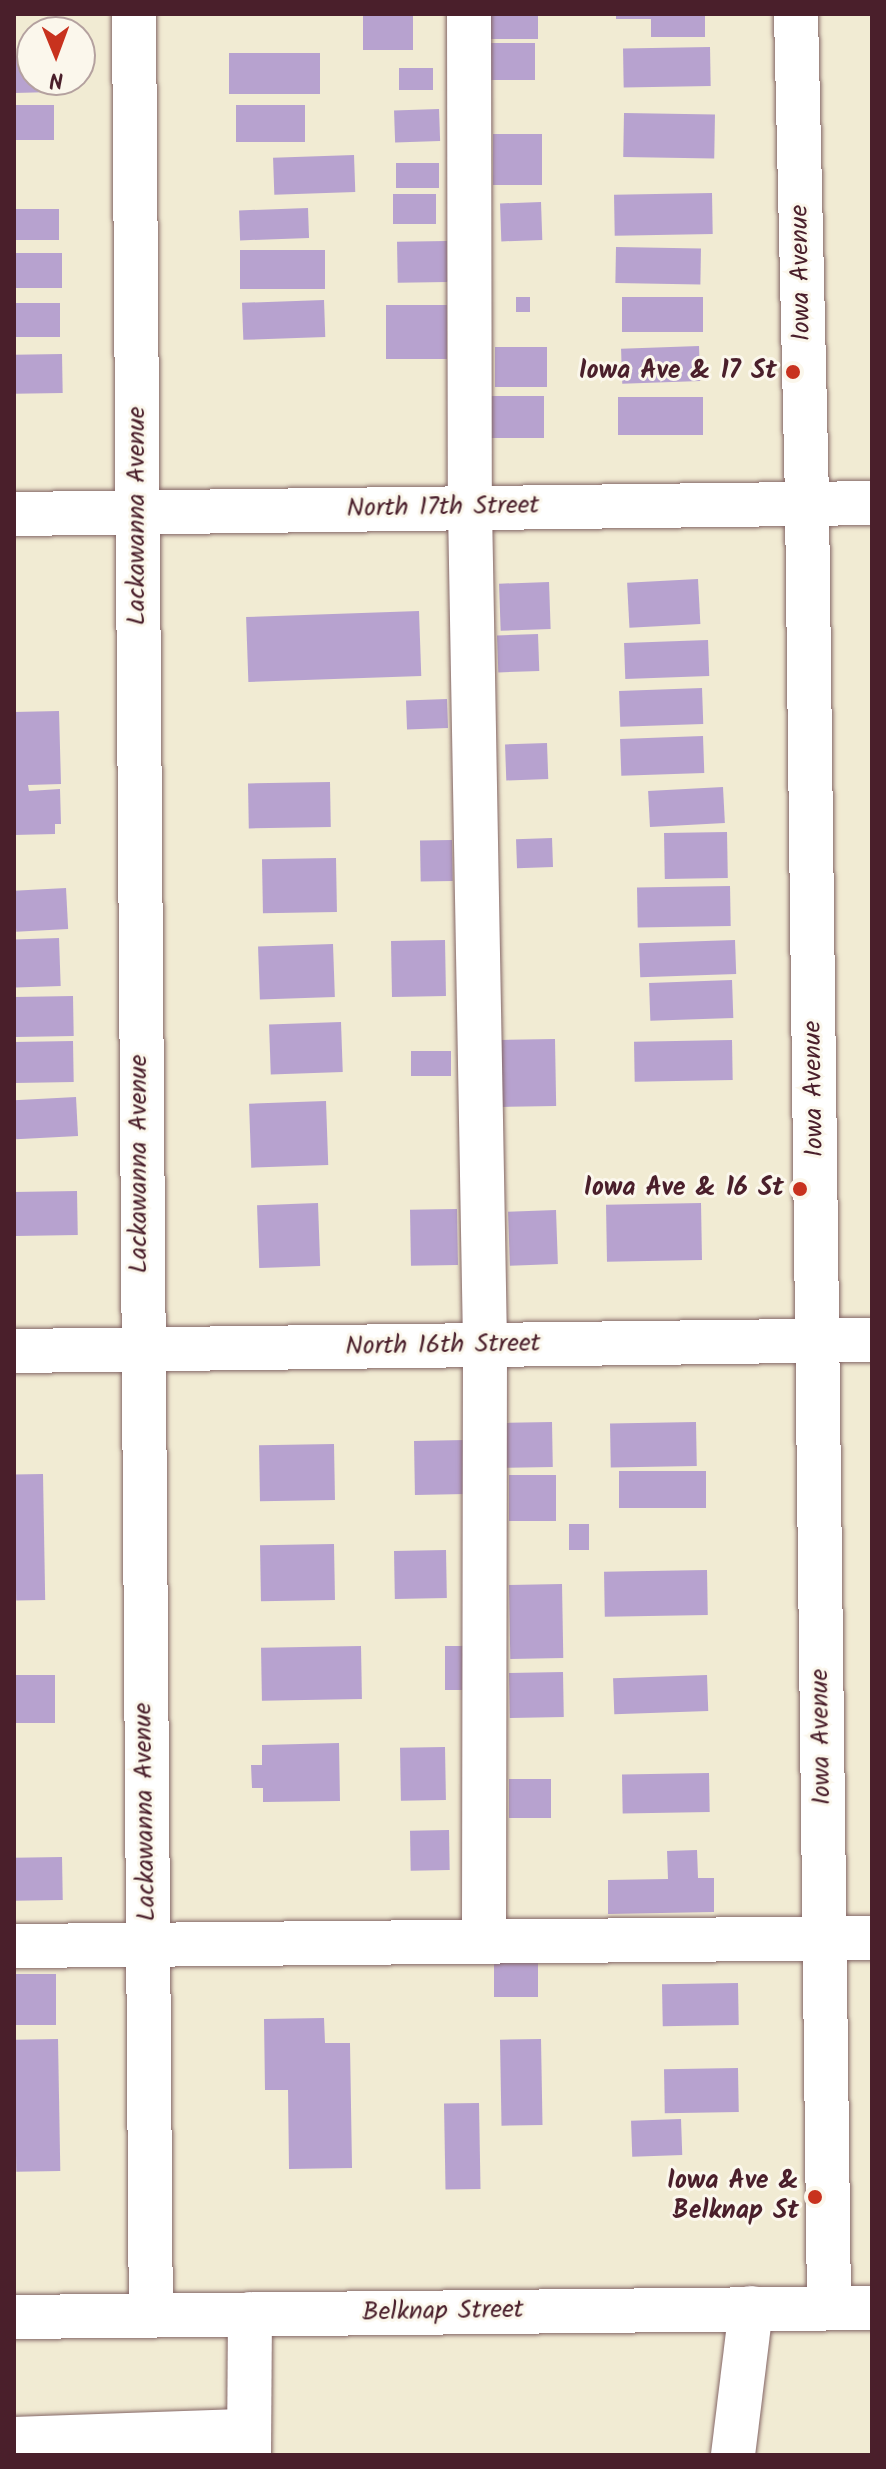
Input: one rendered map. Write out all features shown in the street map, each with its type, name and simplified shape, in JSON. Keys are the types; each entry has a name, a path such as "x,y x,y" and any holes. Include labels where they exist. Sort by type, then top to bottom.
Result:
{"street":[{"name":"Lackawanna Avenue","path":"134,14 140,1349 151,2315"},
{"path":"469,14 470,508 485,1345 484,1942"},
{"name":"Iowa Avenue","path":"796,14 807,503 829,2308"},
{"name":"North 17th Street","path":"14,514 872,503"},
{"name":"North 16th Street","path":"14,1351 872,1340"},
{"path":"14,1946 872,1938"},
{"path":"733,2455 751,2308"},
{"name":"Belknap Street","path":"14,2317 872,2308"},
{"path":"14,2439 249,2443 250,2314"}],"building":[{"path":"363,14 413,14 413,50 363,50"},
{"path":"491,14 538,14 538,39 491,39"},
{"path":"616,14 705,14 705,37 651,37 651,19 616,19"},
{"path":"490,43 535,43 535,80 490,80"},
{"path":"710,47 711,86 624,88 623,49"},
{"path":"229,53 320,53 320,94 229,94"},
{"path":"14,56 16,56 16,93"},
{"path":"399,68 433,68 433,90 399,90"},
{"path":"14,105 54,105 54,140 14,140"},
{"path":"236,105 305,105 305,142 236,142"},
{"path":"439,109 440,141 395,143 394,111"},
{"path":"624,113 715,115 714,159 623,157"},
{"path":"493,134 542,134 542,185 493,185"},
{"path":"354,155 355,192 274,195 273,158"},
{"path":"396,163 439,163 439,188 396,188"},
{"path":"712,193 713,234 615,236 614,195"},
{"path":"393,194 436,194 436,224 393,224"},
{"path":"541,202 542,240 501,241 500,203"},
{"path":"308,208 309,238 240,240 239,210"},
{"path":"14,209 59,209 59,240 14,240"},
{"path":"447,241 448,282 398,283 397,242"},
{"path":"616,247 701,248 700,284 615,283"},
{"path":"240,250 325,250 325,289 240,289"},
{"path":"14,253 62,253 62,288 14,288"},
{"path":"516,297 530,297 530,312 516,312"},
{"path":"622,297 703,297 703,332 622,332"},
{"path":"324,300 325,337 243,340 242,303"},
{"path":"14,303 60,303 60,337 14,337"},
{"path":"386,305 447,305 447,359 386,359"},
{"path":"699,346 700,381 622,384 621,349"},
{"path":"495,347 547,347 547,387 495,387"},
{"path":"62,354 63,393 15,394 14,355"},
{"path":"490,396 544,396 544,438 490,438"},
{"path":"618,397 703,397 703,435 618,435"},
{"path":"698,579 700,624 629,628 627,583"},
{"path":"549,582 551,629 501,631 499,584"},
{"path":"419,611 421,676 248,682 246,617"},
{"path":"538,634 539,671 498,672 497,635"},
{"path":"708,640 709,676 625,679 624,643"},
{"path":"702,688 703,724 620,727 619,691"},
{"path":"447,699 448,728 407,729 406,700"},
{"path":"59,711 61,784 28,785 29,791 60,789 61,824 55,824 55,834 14,835 14,712"},
{"path":"703,736 704,773 621,776 620,739"},
{"path":"547,743 548,779 506,780 505,744"},
{"path":"330,782 331,827 249,828 248,783"},
{"path":"723,787 725,823 650,827 648,791"},
{"path":"727,832 728,878 665,879 664,833"},
{"path":"552,838 553,867 517,868 516,839"},
{"path":"452,840 453,881 421,882 420,841"},
{"path":"336,858 337,912 263,913 262,859"},
{"path":"730,886 731,926 638,928 637,888"},
{"path":"66,888 68,929 16,932 14,891"},
{"path":"59,938 61,986 16,988 14,940"},
{"path":"445,940 446,996 392,997 391,941"},
{"path":"735,940 736,974 640,977 639,943"},
{"path":"333,944 335,997 260,1000 258,947"},
{"path":"732,980 733,1018 650,1021 649,983"},
{"path":"73,996 74,1036 15,1037 14,997"},
{"path":"341,1022 343,1072 271,1074 269,1025"},
{"path":"555,1039 556,1106 502,1107 501,1040"},
{"path":"732,1040 733,1080 635,1082 634,1042"},
{"path":"73,1041 74,1082 15,1083 14,1042"},
{"path":"411,1051 451,1051 451,1076 411,1076"},
{"path":"76,1097 78,1136 16,1139 14,1100"},
{"path":"326,1101 328,1165 251,1168 249,1104"},
{"path":"77,1191 78,1235 15,1236 14,1192"},
{"path":"318,1203 320,1266 259,1268 257,1205"},
{"path":"701,1203 702,1260 607,1262 606,1205"},
{"path":"457,1209 458,1265 411,1266 410,1210"},
{"path":"556,1210 558,1264 510,1266 508,1212"},
{"path":"552,1422 553,1467 506,1468 505,1423"},
{"path":"696,1422 697,1466 611,1467 610,1424"},
{"path":"465,1440 466,1494 415,1495 414,1441"},
{"path":"334,1444 335,1500 260,1501 259,1445"},
{"path":"619,1471 706,1471 706,1508 619,1508"},
{"path":"43,1474 45,1600 16,1600 14,1475"},
{"path":"509,1475 556,1475 556,1521 509,1521"},
{"path":"569,1524 589,1524 589,1550 569,1550"},
{"path":"334,1544 335,1600 261,1601 260,1545"},
{"path":"446,1550 447,1598 395,1599 394,1551"},
{"path":"707,1570 708,1615 605,1617 604,1572"},
{"path":"562,1584 563,1658 510,1659 509,1585"},
{"path":"361,1646 362,1699 262,1701 261,1648"},
{"path":"445,1646 463,1646 463,1690 445,1690"},
{"path":"563,1672 564,1717 510,1718 509,1673"},
{"path":"14,1675 55,1675 55,1723 14,1723"},
{"path":"707,1675 708,1711 614,1714 613,1678"},
{"path":"339,1743 340,1801 263,1802 263,1788 252,1788 251,1765 262,1765 262,1745"},
{"path":"445,1747 446,1800 401,1801 400,1748"},
{"path":"709,1773 710,1812 623,1814 622,1775"},
{"path":"509,1779 551,1779 551,1818 509,1818"},
{"path":"449,1830 450,1870 411,1871 410,1831"},
{"path":"697,1850 698,1878 714,1878 714,1912 608,1914 608,1880 668,1879 667,1851"},
{"path":"62,1857 63,1900 15,1901 14,1858"},
{"path":"494,1960 538,1960 538,1997 494,1997"},
{"path":"14,1974 56,1974 56,2025 14,2025"},
{"path":"738,1983 739,2025 663,2026 662,1984"},
{"path":"324,2018 325,2043 350,2043 352,2168 289,2169 288,2090 265,2090 264,2019"},
{"path":"58,2039 60,2171 16,2172 14,2040"},
{"path":"541,2039 543,2125 502,2126 500,2040"},
{"path":"738,2068 739,2112 665,2113 664,2069"},
{"path":"479,2103 481,2189 446,2190 444,2104"},
{"path":"681,2119 682,2155 632,2157 631,2121"}],"place":[{"name":"Iowa Ave & 17 St","path":"793,372"},
{"name":"Iowa Ave & 16 St","path":"800,1189"},
{"name":"Iowa Ave & Belknap St","path":"815,2197"}]}
